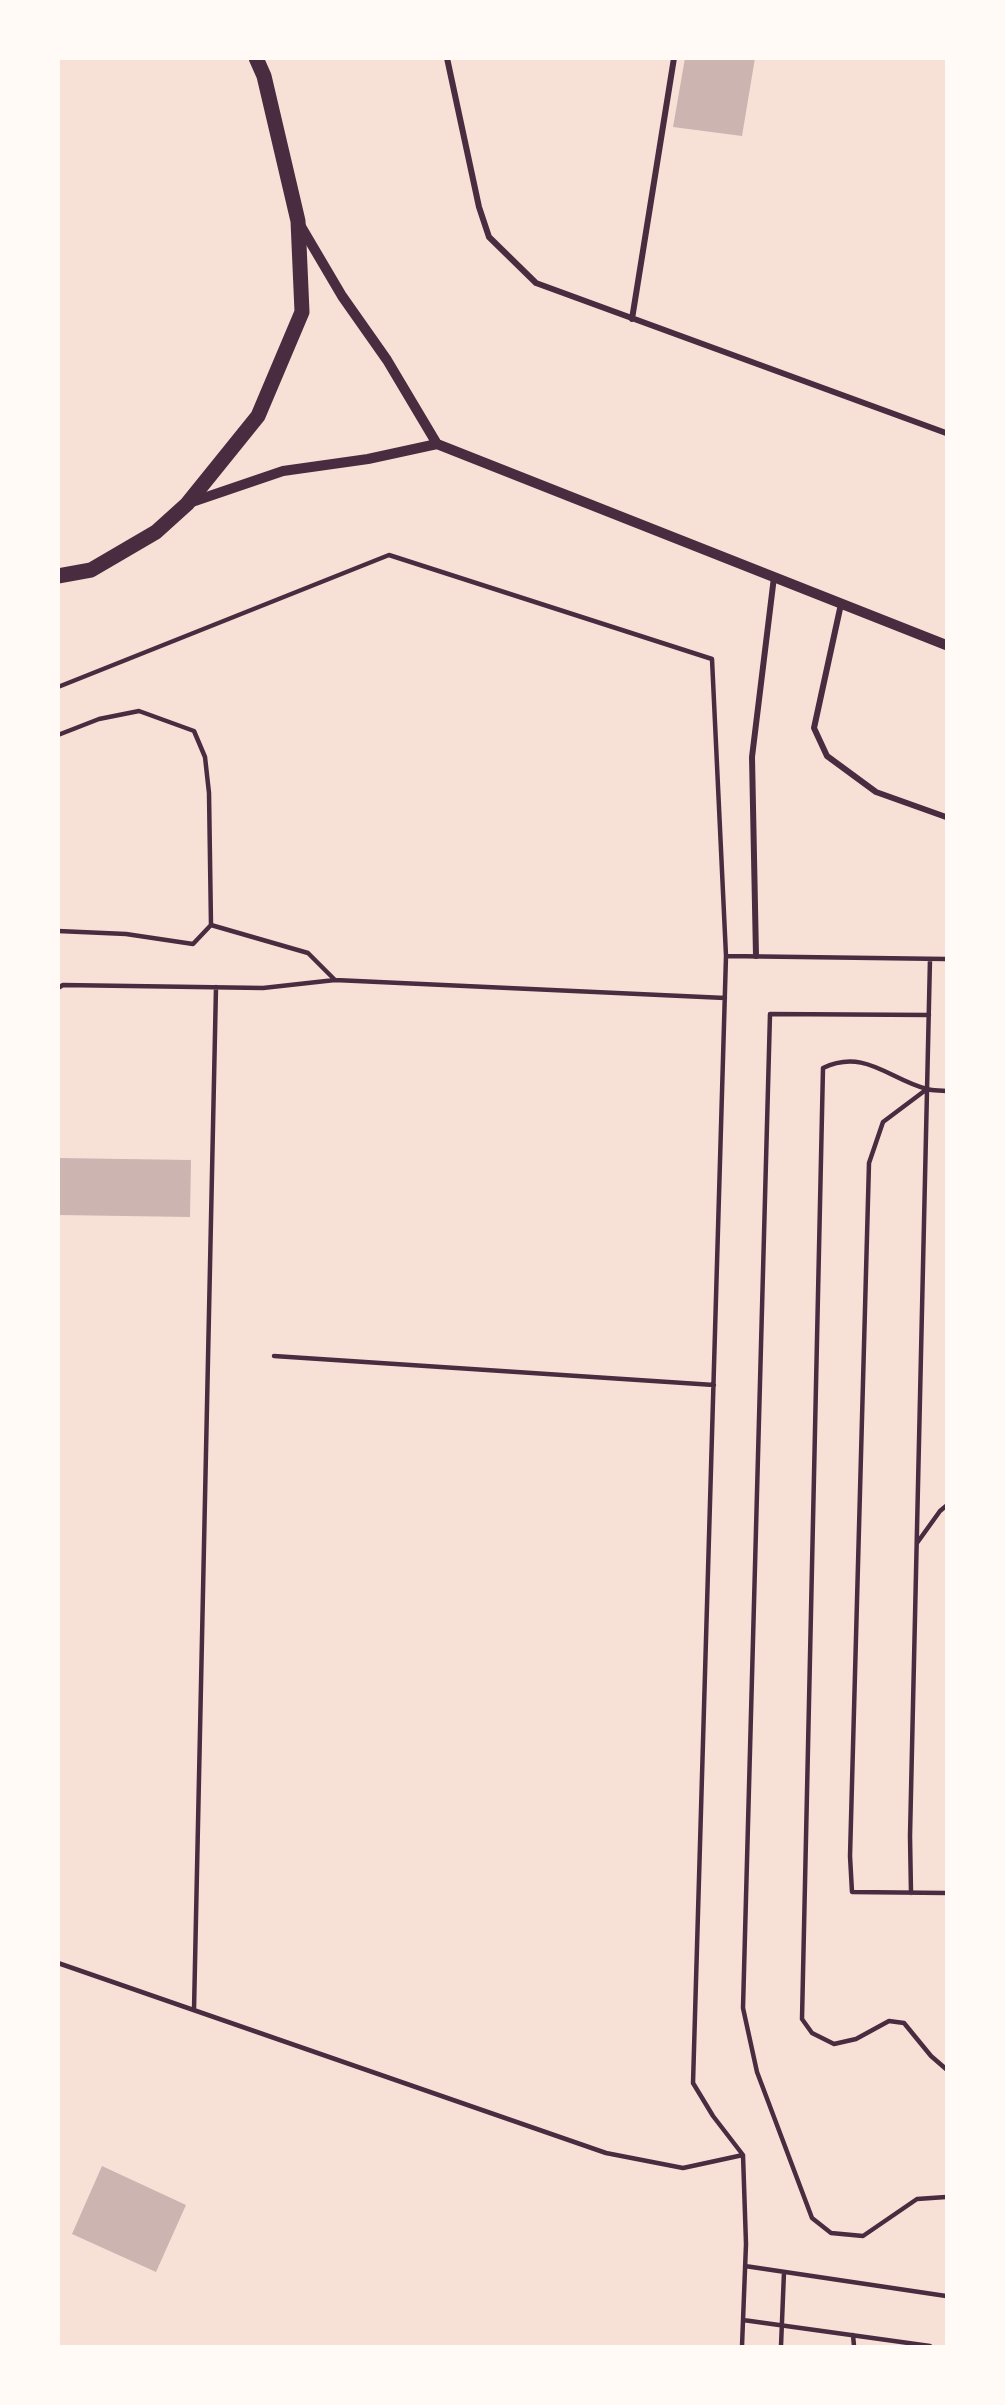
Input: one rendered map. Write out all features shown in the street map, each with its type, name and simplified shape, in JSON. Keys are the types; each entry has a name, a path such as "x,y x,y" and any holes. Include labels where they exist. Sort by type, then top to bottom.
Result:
{"main road":[{"path":"58,576 92,570 156,532 187,504 258,416 302,312 298,221 264,76 256,58"}],"street":[{"path":"447,58 479,207 489,237 536,283 946,433"},
{"path":"632,319 674,58"},
{"path":"298,221 342,296 387,360 437,444"},
{"path":"187,504 283,471 368,459 437,444 946,645"},
{"path":"756,956 752,757 774,577"},
{"path":"841,604 814,728 827,756 876,792 946,817"}],"lane":[{"path":"58,687 389,555 712,659 726,956 693,2083 713,2116 743,2155 745,2266 742,2346"},
{"path":"58,735 99,719 140,711 194,731 205,757 209,793 211,925 193,944 126,934 58,931"},
{"path":"211,925 308,953 335,980"},
{"path":"726,956 946,959"},
{"path":"911,1893 910,1836 930,959"},
{"path":"58,988 63,985 263,988 335,980 725,998"},
{"path":"194,2010 216,987"},
{"path":"929,1015 770,1014 743,2008 757,2072 812,2218 831,2233 863,2236 918,2199 946,2197"},
{"path":"946,1091 927,1089 866,1062 836,1062 824,1068 802,2019 812,2033 834,2044 856,2039 889,2021 904,2023 931,2056 946,2069"},
{"path":"927,1089 883,1122 868,1163 850,1856 852,1892 946,1893"},
{"path":"274,1356 714,1385"},
{"path":"917,1543 946,1506"},
{"path":"58,1963 606,2153 683,2168 743,2155"},
{"path":"745,2266 946,2296"},
{"path":"781,2346 784,2272"},
{"path":"743,2320 930,2346"},
{"path":"853,2335 854,2346"}],"building":[{"path":"685,58 755,58 742,136 673,127"},
{"path":"58,1158 191,1160 190,1217 58,1215"},
{"path":"102,2166 186,2205 156,2272 72,2234"}]}
